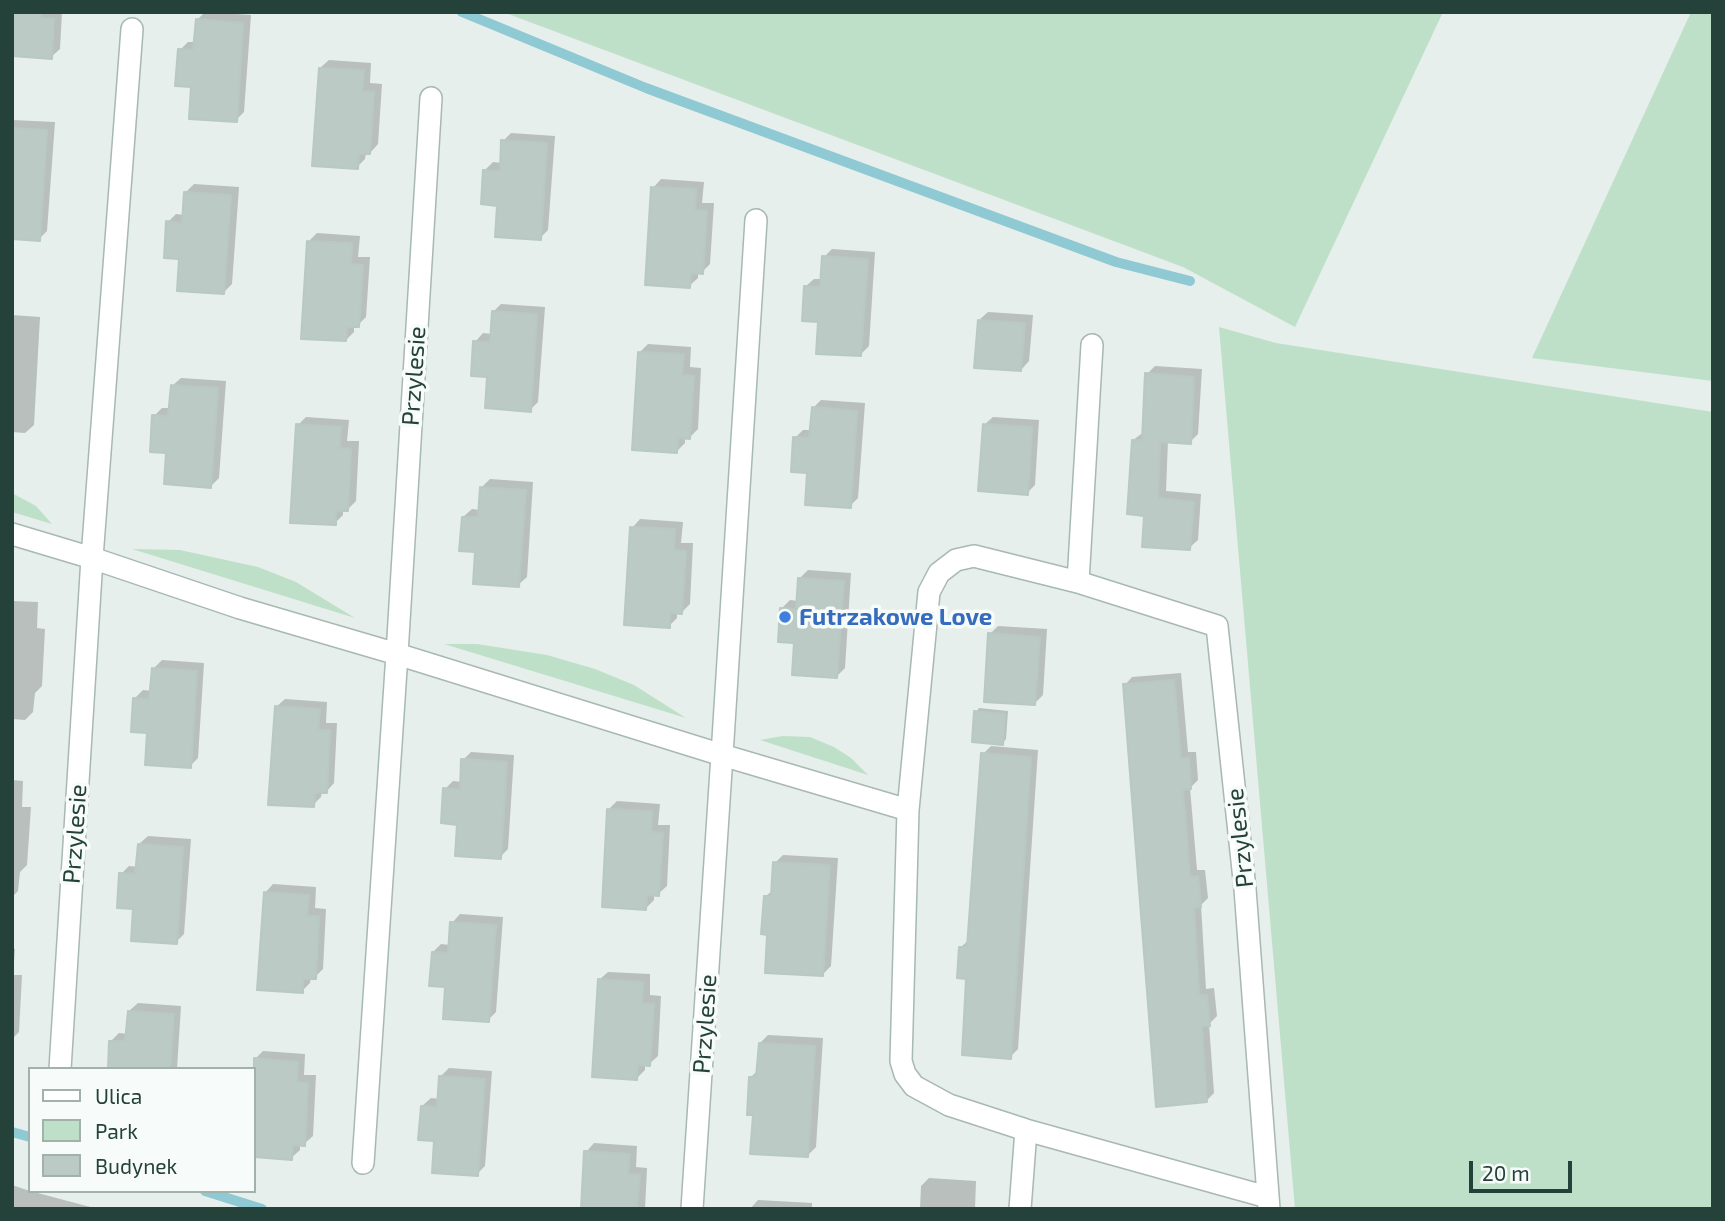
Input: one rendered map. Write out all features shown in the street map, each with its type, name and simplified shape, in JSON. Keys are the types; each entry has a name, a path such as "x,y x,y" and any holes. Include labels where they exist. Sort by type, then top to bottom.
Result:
{"street":[{"name":"Przylesie","path":"60,1067 92,558 132,29"},
{"name":"Przylesie","path":"363,1163 431,98"},
{"name":"Przylesie","path":"692,1209 756,220"},
{"path":"1078,582 1092,345"},
{"path":"12,534 240,608 908,810"},
{"name":"Przylesie","path":"974,556 1078,582 1217,626 1245,889 1268,1203 948,1105 914,1086 905,1074 901,1061 908,810 929,592 939,573 956,560 974,556"},
{"path":"1020,1209 1026,1130"}],"green space":[{"path":"503,12 1443,12 1295,327 1183,267"},
{"path":"1691,12 1713,12 1713,381 1532,358"},
{"path":"1219,327 1276,343 1713,412 1713,1209 1295,1209"},
{"path":"12,493 36,506 52,524 12,512"},
{"path":"132,549 180,550 258,567 296,582 355,618"},
{"path":"444,644 477,644 547,655 595,669 634,685 686,718"},
{"path":"782,736 810,737 834,747 851,758 868,775 760,740"}],"building":[{"path":"12,12 41,12 41,18 54,19 52,59 12,56"},
{"path":"196,19 243,23 237,122 189,119 191,87 175,86 178,49 193,50"},
{"path":"319,68 364,70 362,91 374,92 370,154 359,154 358,169 312,166"},
{"path":"12,128 47,130 40,241 12,239"},
{"path":"501,140 547,143 541,240 495,237 497,206 481,204 483,170 500,171"},
{"path":"651,187 696,189 695,210 707,211 703,274 691,273 690,288 645,285"},
{"path":"184,192 231,195 224,294 177,291 179,259 164,258 166,221 182,223"},
{"path":"307,241 352,243 351,264 363,265 359,327 347,327 346,341 301,339"},
{"path":"822,256 868,259 861,356 816,354 818,322 802,321 804,286 820,287"},
{"path":"492,311 537,314 531,412 485,408 487,377 471,376 473,341 490,342"},
{"path":"978,320 1025,323 1021,371 974,368"},
{"path":"638,352 684,354 682,375 694,376 690,439 678,438 677,453 632,450"},
{"path":"1145,373 1194,377 1191,444 1160,442 1158,498 1194,502 1190,550 1142,547 1144,516 1127,514 1132,440 1142,440"},
{"path":"171,385 218,388 211,488 164,484 166,453 150,452 152,415 168,416"},
{"path":"812,407 857,411 851,508 805,505 807,473 791,472 793,437 809,438"},
{"path":"296,424 341,427 340,448 351,449 348,511 336,511 336,525 290,523"},
{"path":"983,424 1032,427 1028,495 978,491"},
{"path":"480,487 526,490 519,587 473,584 475,552 459,551 462,517 478,517"},
{"path":"630,527 675,529 674,550 686,551 682,614 670,613 670,628 624,625"},
{"path":"798,578 844,581 837,678 792,675 794,643 778,642 780,608 796,609"},
{"path":"988,633 1040,637 1035,705 984,702"},
{"path":"152,668 197,671 191,768 145,765 147,733 131,732 133,698 149,699"},
{"path":"1174,680 1181,759 1189,758 1191,789 1183,790 1190,877 1198,876 1201,907 1194,908 1199,995 1207,995 1210,1026 1202,1026 1207,1102 1156,1107 1123,684"},
{"path":"275,706 320,709 318,730 330,730 327,793 315,793 314,807 268,805"},
{"path":"974,711 1005,714 1003,745 972,742"},
{"path":"981,753 1031,757 1011,1059 962,1055 966,979 957,978 959,947 967,947"},
{"path":"461,759 507,762 501,859 455,856 457,825 441,823 443,788 460,790"},
{"path":"607,809 652,811 651,832 663,833 659,896 647,895 646,910 602,907"},
{"path":"138,844 183,847 177,944 131,941 133,909 117,908 119,873 135,874"},
{"path":"773,862 830,865 823,976 765,973 767,935 761,934 764,896 771,896"},
{"path":"264,892 309,895 307,916 319,916 316,979 303,979 303,993 257,990"},
{"path":"450,922 496,925 489,1022 443,1019 445,987 429,986 432,952 448,953"},
{"path":"598,979 643,982 642,1003 654,1004 650,1066 638,1065 637,1080 592,1077"},
{"path":"128,1011 174,1014 170,1067 108,1067 109,1041 125,1041"},
{"path":"759,1043 815,1046 808,1157 750,1154 753,1115 747,1115 749,1077 756,1077"},
{"path":"254,1058 298,1062 297,1082 308,1083 305,1146 293,1145 292,1160 256,1157"},
{"path":"439,1076 485,1079 478,1176 432,1173 434,1141 418,1140 421,1106 437,1107"},
{"path":"584,1151 630,1154 628,1174 640,1175 637,1209 581,1209"}],"waterway":[{"path":"462,12 646,88 1116,262 1190,281"},
{"path":"12,1132 28,1136"},
{"path":"211,1193 262,1209"}],"place":[{"name":"Futrzakowe Love","path":"785,617"}]}
